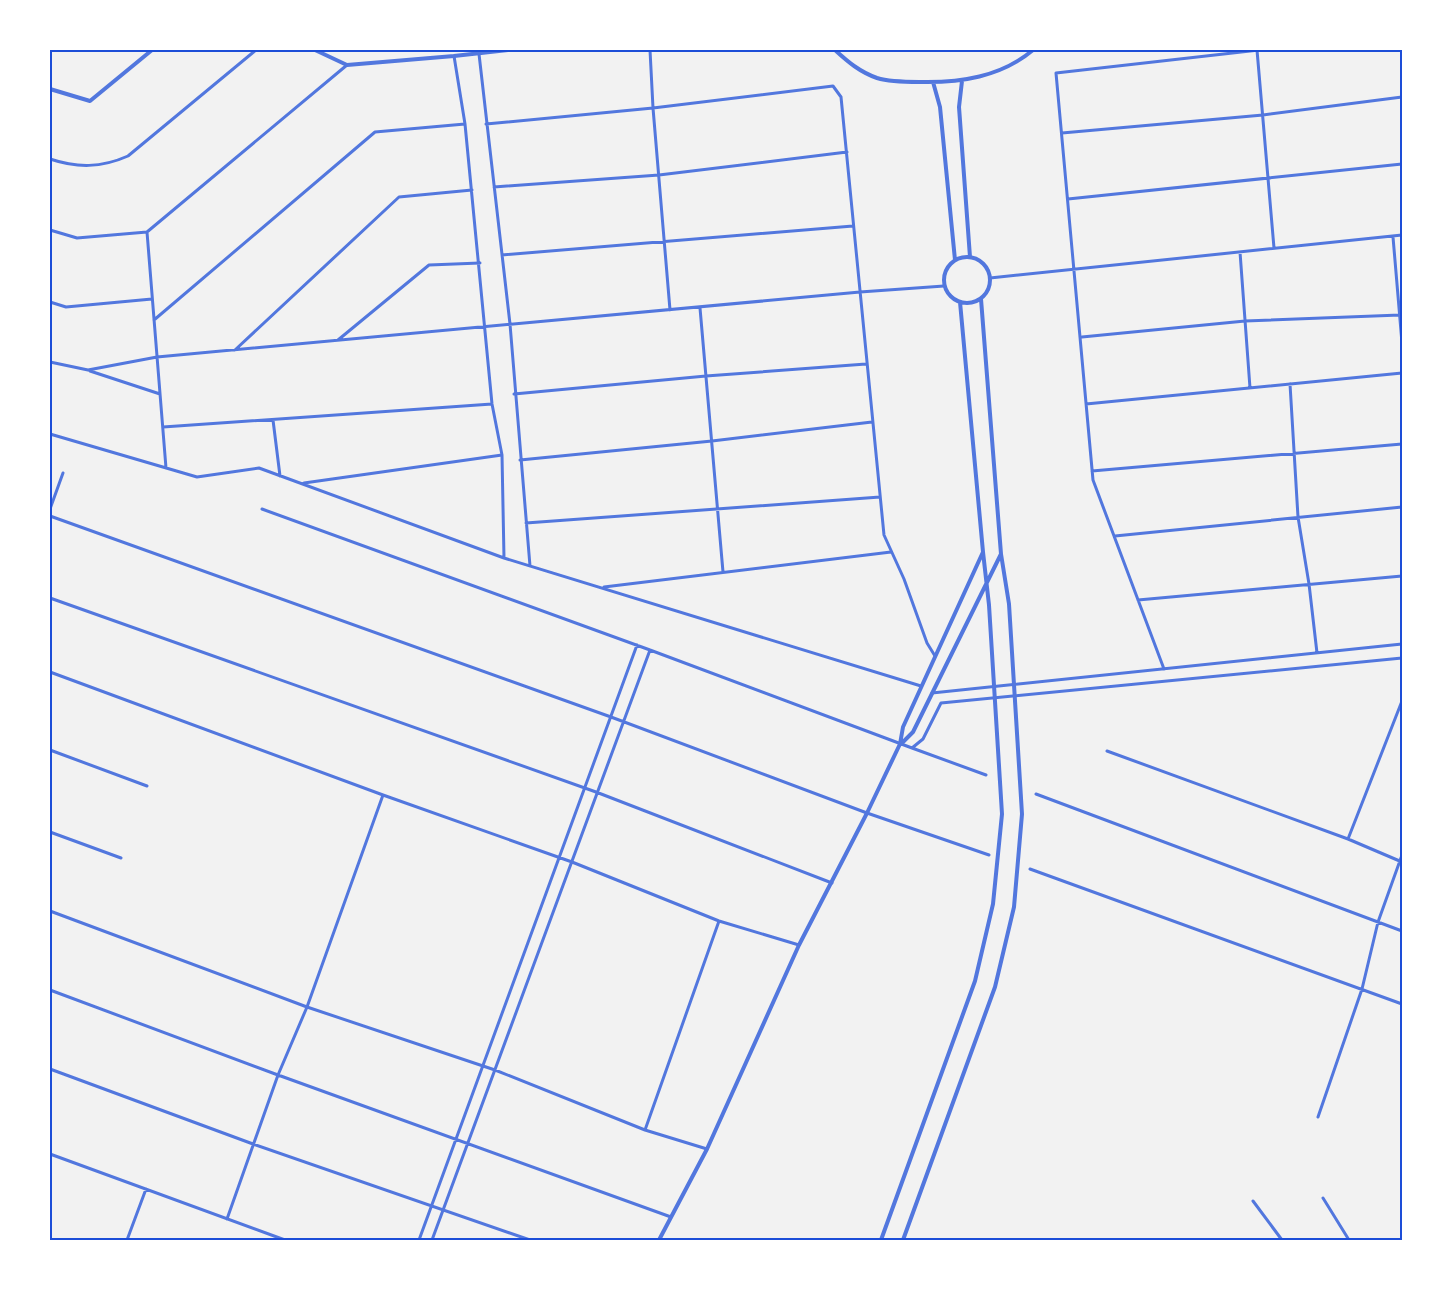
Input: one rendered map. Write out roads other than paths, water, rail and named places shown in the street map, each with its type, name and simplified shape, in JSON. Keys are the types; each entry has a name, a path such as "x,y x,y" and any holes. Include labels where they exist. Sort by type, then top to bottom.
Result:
{"street":[{"path":"50,89 90,101 152,50"},
{"path":"50,159 68,165 91,166 113,163 128,156 256,50"},
{"path":"315,50 347,65 508,50"},
{"path":"651,50 653,108 670,310"},
{"path":"835,50 853,67 878,78 904,82 962,81 994,73 1023,58 1033,50"},
{"path":"1164,669 1093,480 1056,73 1258,50 1274,249"},
{"path":"479,52 510,324 530,566"},
{"path":"454,56 465,124 492,404 502,455 504,558"},
{"path":"50,230 77,238 147,232 347,65"},
{"path":"962,81 959,107 970,257"},
{"path":"933,82 940,107 955,260"},
{"path":"486,124 653,108 833,86 841,97 884,535 904,579 927,643 935,656"},
{"path":"1062,133 1263,115 1402,97"},
{"path":"154,320 375,132 465,124"},
{"path":"494,187 659,175 847,152"},
{"path":"1068,199 1402,164"},
{"path":"235,350 399,197 472,190"},
{"path":"502,255 853,226"},
{"path":"147,232 166,468"},
{"path":"990,278 1402,235"},
{"path":"1393,236 1402,343"},
{"path":"1240,252 1250,388"},
{"path":"970,257 984,264 990,278 986,293 981,299 974,302 960,302 952,298 944,286 945,271 955,260 970,257"},
{"path":"338,340 429,265 480,263"},
{"path":"88,370 157,357 944,286"},
{"path":"50,302 66,307 153,299"},
{"path":"903,1240 995,987 1014,907 1022,814 1010,604 1001,554 981,299"},
{"path":"881,1240 975,981 993,904 1002,814 987,583 960,302"},
{"path":"700,308 723,573"},
{"path":"1081,338 1245,321 1400,315"},
{"path":"50,362 88,370 160,394"},
{"path":"514,394 866,364"},
{"path":"1086,404 1402,373"},
{"path":"1290,384 1298,517 1310,584 1317,653"},
{"path":"164,428 492,404"},
{"path":"273,420 280,476"},
{"path":"520,460 872,422"},
{"path":"50,434 197,477 259,468 504,558 921,687"},
{"path":"1092,471 1402,444"},
{"path":"302,484 502,455"},
{"path":"50,509 63,473"},
{"path":"526,523 880,497"},
{"path":"1114,536 1402,507"},
{"path":"262,509 637,645 986,776"},
{"path":"50,516 611,717 867,813 989,855"},
{"path":"600,587 891,552"},
{"path":"658,1240 707,1149 799,945 900,744 903,727 983,552"},
{"path":"900,744 913,732 1001,554"},
{"path":"1138,600 1402,576"},
{"path":"50,598 596,792 832,883"},
{"path":"932,693 1402,644"},
{"path":"418,1240 637,645"},
{"path":"432,1240 650,650"},
{"path":"912,748 923,739 941,703 1402,658"},
{"path":"50,672 383,795 559,857 719,921 799,945"},
{"path":"1348,839 1402,701"},
{"path":"50,750 147,786"},
{"path":"1107,751 1348,839 1401,861"},
{"path":"1036,794 1402,931"},
{"path":"227,1219 278,1075 307,1007 383,795"},
{"path":"50,832 121,858"},
{"path":"1318,1117 1362,989 1378,922 1402,855"},
{"path":"1030,869 1402,1004"},
{"path":"50,911 307,1007 495,1070 645,1130 707,1149"},
{"path":"645,1130 719,921"},
{"path":"50,990 278,1075 671,1216"},
{"path":"50,1069 253,1144 530,1240"},
{"path":"50,1154 285,1240"},
{"path":"127,1240 146,1189"},
{"path":"1323,1198 1348,1240"},
{"path":"1253,1201 1282,1240"}]}
